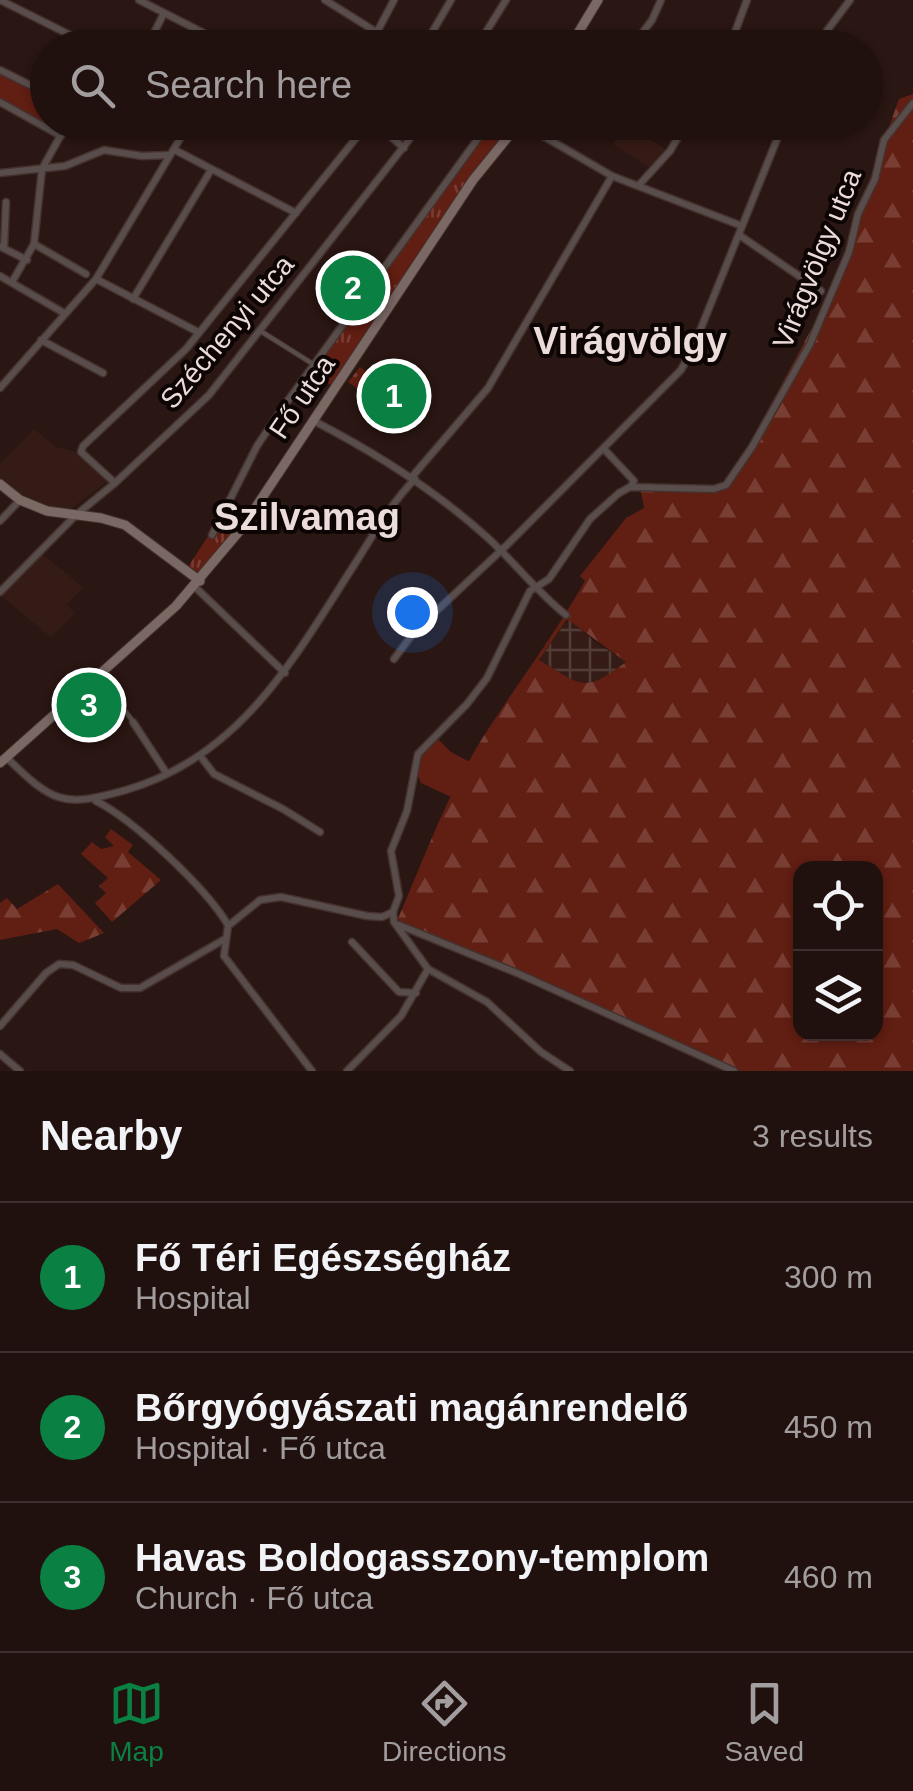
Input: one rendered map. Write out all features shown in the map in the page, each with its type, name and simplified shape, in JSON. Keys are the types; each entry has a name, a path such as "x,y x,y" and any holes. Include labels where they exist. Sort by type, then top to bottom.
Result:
{"main road":[{"path":"580,30 598,0"},
{"name":"Fő utca","path":"3,760 198,584 242,528 473,180 505,140"},
{"path":"0,484 20,500 48,511 125,525 198,584"}],"street":[{"path":"0,0 60,30"},
{"path":"138,0 198,30"},
{"path":"325,0 374,30"},
{"path":"378,30 394,0"},
{"path":"434,30 451,0"},
{"path":"487,30 506,0"},
{"path":"644,30 661,0"},
{"path":"736,30 747,0"},
{"path":"828,30 850,0"},
{"path":"156,30 164,13"},
{"path":"0,70 30,85"},
{"path":"0,102 30,119"},
{"name":"Virágvölgy utca","path":"630,487 714,489 726,485 810,344 849,252 858,214 875,179 884,140 913,104"},
{"path":"12,282 34,244 42,169 59,140"},
{"path":"0,388 96,279 180,140"},
{"path":"115,484 82,452 83,446 167,370 356,140"},
{"path":"394,140 404,148"},
{"name":"Széchenyi utca","path":"0,592 76,515 210,396 410,140"},
{"name":"Fő utca","path":"212,535 257,446 477,140"},
{"path":"550,140 612,176 740,231 821,292"},
{"path":"638,186 676,140"},
{"path":"394,659 415,632 670,383 686,362 777,140"},
{"path":"0,172 65,166 104,150 158,157 173,152 296,214"},
{"path":"158,157 166,163"},
{"path":"133,299 211,170"},
{"path":"3,760 58,799 94,800 201,758 256,708 285,673 410,480 488,388 612,176"},
{"path":"6,202 2,248 27,260"},
{"path":"34,244 86,274"},
{"path":"0,276 64,313"},
{"path":"96,279 198,332"},
{"path":"262,332 313,364"},
{"path":"41,340 102,373"},
{"path":"312,421 410,480 501,550 566,615"},
{"path":"570,1071 529,1042 487,1002 428,970 392,917 400,896 390,852 407,811 418,754 487,678 530,592 545,583 560,566 604,504 634,480 604,448"},
{"path":"0,521 20,500"},
{"path":"198,584 285,673"},
{"path":"98,676 167,774"},
{"path":"201,758 214,774 320,832"},
{"path":"94,800 122,817 154,846 211,902 228,926"},
{"path":"312,1071 228,961 223,952 228,926 260,900 281,896 367,916 393,912"},
{"path":"398,925 464,950 734,1071"},
{"path":"0,1026 46,973 59,964 73,964 122,988 140,988 225,939"},
{"path":"352,942 400,992 416,993"},
{"path":"347,1071 395,1023 428,970"},
{"path":"1,1057 20,1071"},
{"path":"708,1058 708,1070"}],"shaded area":[{"path":"616,140 651,140 665,149 652,169 613,144"},
{"path":"34,429 56,447 73,451 109,480 71,509 51,507 18,494 0,480 0,464"},
{"path":"42,554 83,587 67,605 75,613 51,637 1,596"},
{"path":"568,619 627,662 591,685 577,683 539,660"}],"green space":[{"path":"0,74 30,90 30,116 0,99"},
{"path":"913,94 913,1071 740,1071 397,921 459,779 585,581 580,576 626,518 644,508 640,487 722,487 736,469 827,300 899,99","holes":["567,619 626,662 600,679 583,683 539,660"]},
{"path":"478,140 505,140 473,180 336,388 308,372"},
{"path":"360,367 385,384 382,388 387,396 407,406 404,411 396,411 381,401 379,404 348,382"},
{"path":"225,517 237,525 207,568 196,572 188,567 210,533 215,534"},
{"path":"436,737 451,752 470,762 451,797 421,783 418,776 421,758"},
{"path":"111,829 133,845 128,852 161,880 112,922 95,903 106,893 99,886 108,878 81,854 92,842 101,849 114,846 105,837"},
{"path":"58,884 104,933 79,943 57,929 0,940 0,903 7,898 17,909"}],"place":[{"name":"Bőrgyógyászati magánrendelő","path":"353,288"},
{"name":"Fő Téri Egészségház","path":"394,396"},
{"name":"Havas Boldogasszony-templom","path":"89,705"}],"district":[{"name":"Virágvölgy","path":"630,341"},
{"name":"Szilvamag","path":"307,517"}]}
